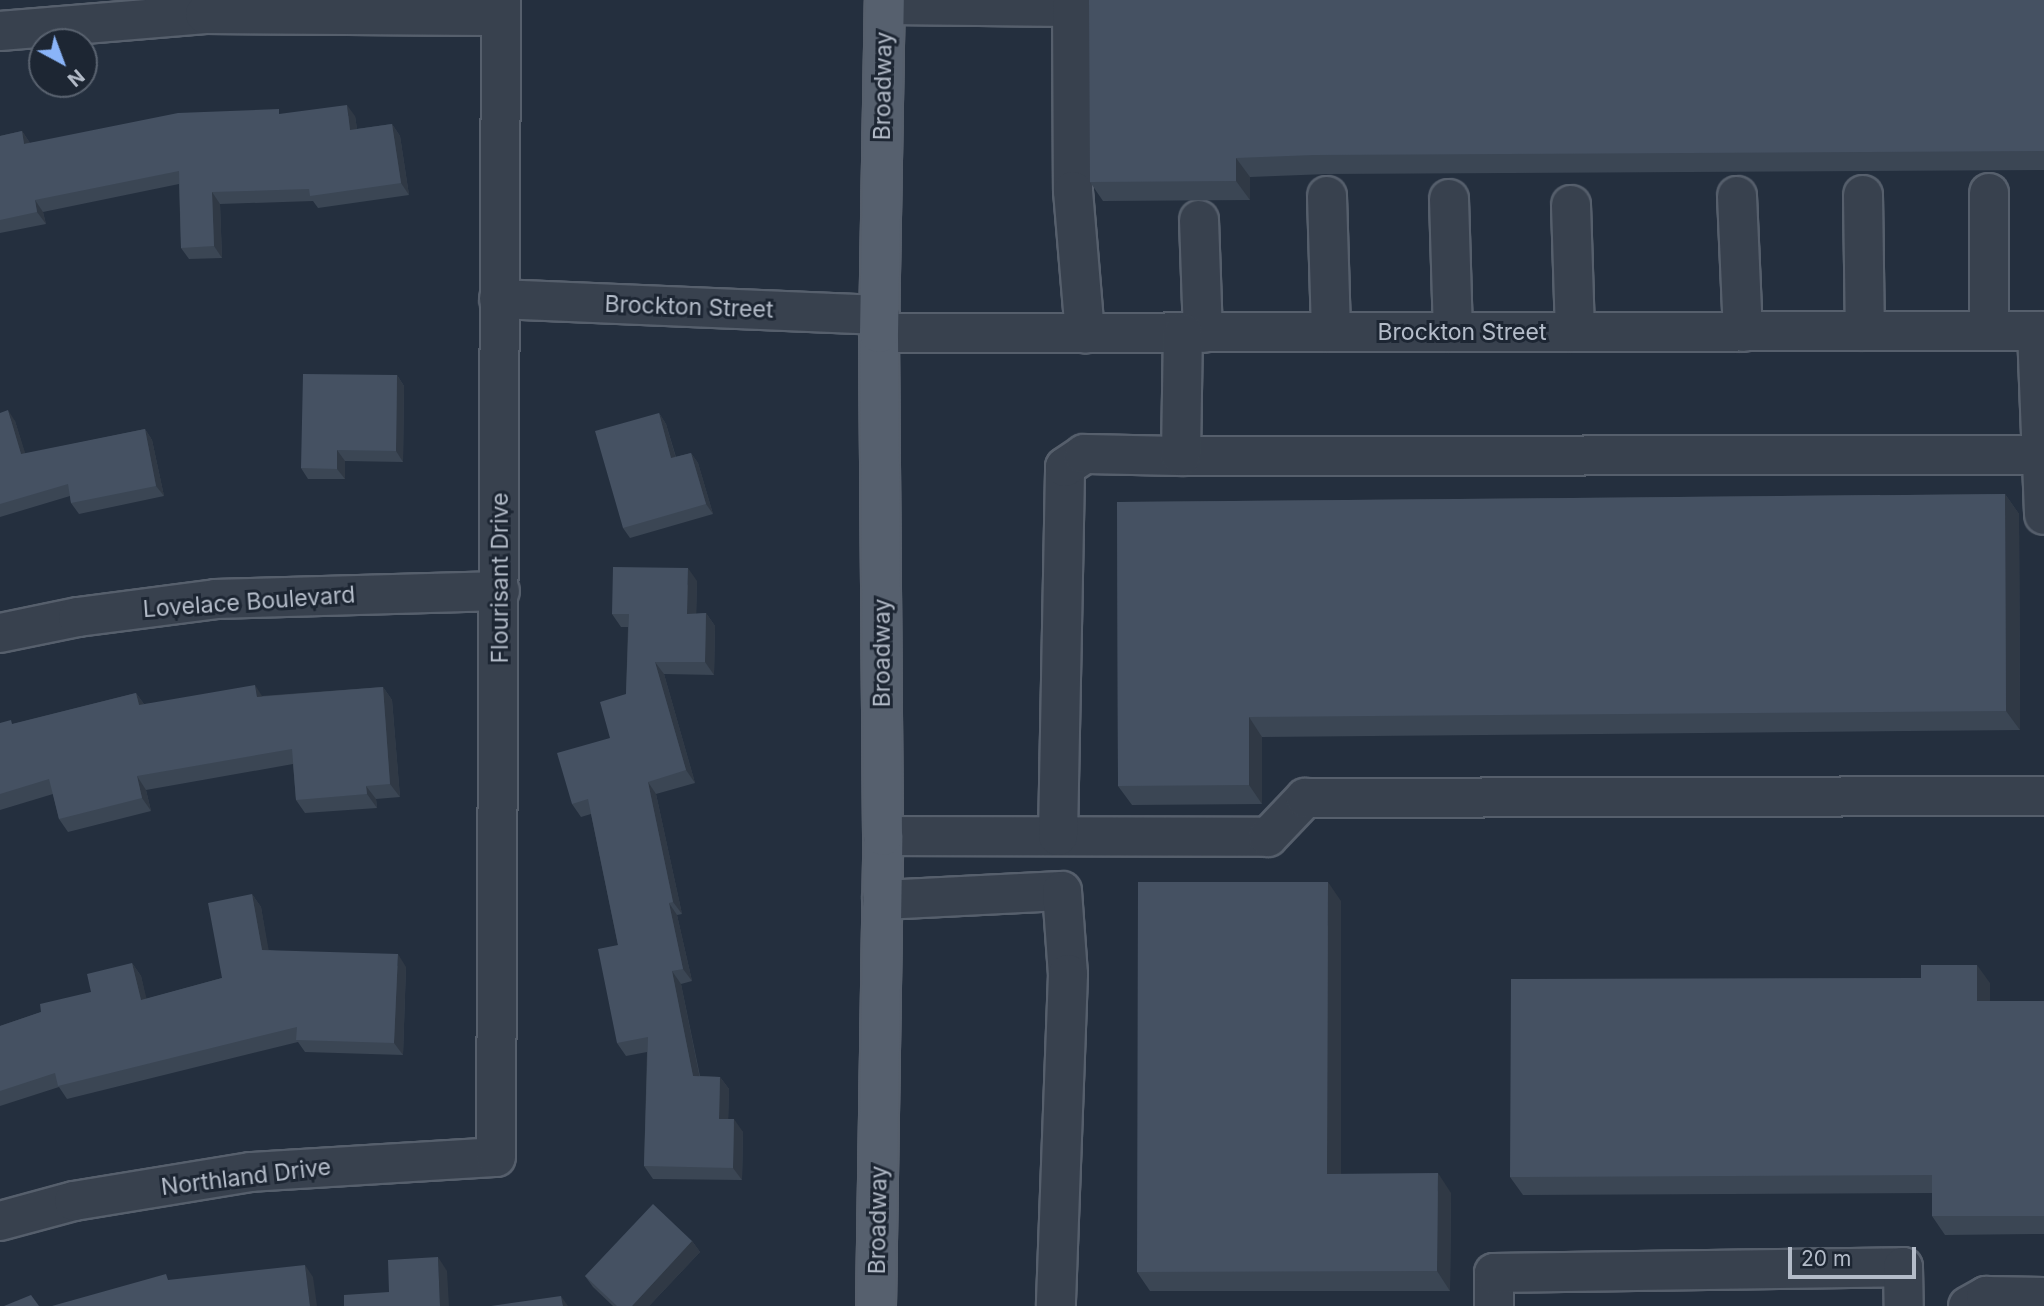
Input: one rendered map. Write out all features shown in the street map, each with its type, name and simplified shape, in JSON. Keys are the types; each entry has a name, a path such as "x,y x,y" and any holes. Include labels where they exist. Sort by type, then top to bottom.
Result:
{"main road":[{"name":"Broadway","path":"876,1306 883,836 880,324 885,3"}],"street":[{"path":"885,3 1072,7 1073,191 1085,333"},
{"path":"0,31 205,14 501,8"},
{"name":"Flourisant Drive","path":"496,1157 501,8"},
{"path":"1989,193 1989,331"},
{"path":"1863,195 1865,331"},
{"path":"1327,196 1331,332"},
{"path":"1737,196 1743,332"},
{"path":"1448,199 1453,332"},
{"path":"1571,205 1575,331"},
{"path":"1181,456 1193,333 1199,220"},
{"name":"Brockton Street","path":"499,299 880,324 1085,333 2040,331"},
{"path":"2040,331 2044,515"},
{"path":"1058,836 1065,467 1084,454 2042,455"},
{"name":"Lovelace Boulevard","path":"0,634 78,617 216,599 500,592"},
{"path":"883,836 1268,837 1305,798 2044,796"},
{"path":"882,901 1062,891 1068,974 1056,1306"},
{"name":"Northland Drive","path":"0,1221 74,1200 251,1172 496,1157"},
{"path":"1494,1306 1494,1273 1903,1267 1904,1306"},
{"path":"1968,1306 1986,1296 2044,1297"}],"building":[{"path":"1089,0 2044,0 2044,151 1314,155 1236,158 1236,181 1090,182"},
{"path":"347,105 350,130 392,124 401,183 310,196 309,189 212,192 214,246 181,248 179,171 35,200 37,212 0,220 0,136 22,131 24,144 178,113 279,109 279,114"},
{"path":"303,374 397,375 396,451 337,450 337,469 301,468"},
{"path":"8,410 21,454 145,429 156,486 71,503 68,484 0,504 0,413"},
{"path":"659,413 671,458 691,453 706,504 623,528 595,431"},
{"path":"2005,494 2006,711 1249,717 1249,785 1118,786 1117,502"},
{"path":"613,567 688,568 687,614 706,613 705,662 655,662 686,770 648,782 673,902 669,903 683,969 672,971 693,1076 720,1077 719,1119 734,1119 733,1168 644,1166 648,1037 617,1043 598,949 618,945 588,799 572,804 557,753 610,738 600,702 626,694 629,614 612,614"},
{"path":"255,685 257,697 383,687 390,784 366,786 367,794 296,800 292,749 137,776 142,798 59,819 49,779 0,794 0,723 11,720 12,724 136,693 139,705"},
{"path":"1138,882 1328,882 1327,1174 1438,1173 1437,1271 1137,1272"},
{"path":"252,894 262,950 398,954 394,1043 296,1040 297,1027 58,1086 55,1073 0,1091 0,1026 41,1012 40,1004 91,992 87,974 132,963 141,1000 222,978 208,903"},
{"path":"1921,965 1977,965 1977,1001 2044,1001 2044,1216 1932,1216 1932,1175 1510,1177 1511,979 1921,978"},
{"path":"653,1204 692,1241 632,1306 617,1306 585,1276"},
{"path":"438,1257 440,1306 344,1306 344,1295 389,1292 388,1260"},
{"path":"305,1265 310,1306 52,1306 166,1274 168,1280"},
{"path":"31,1295 39,1306 4,1306"},
{"path":"561,1296 563,1306 491,1306"}]}
